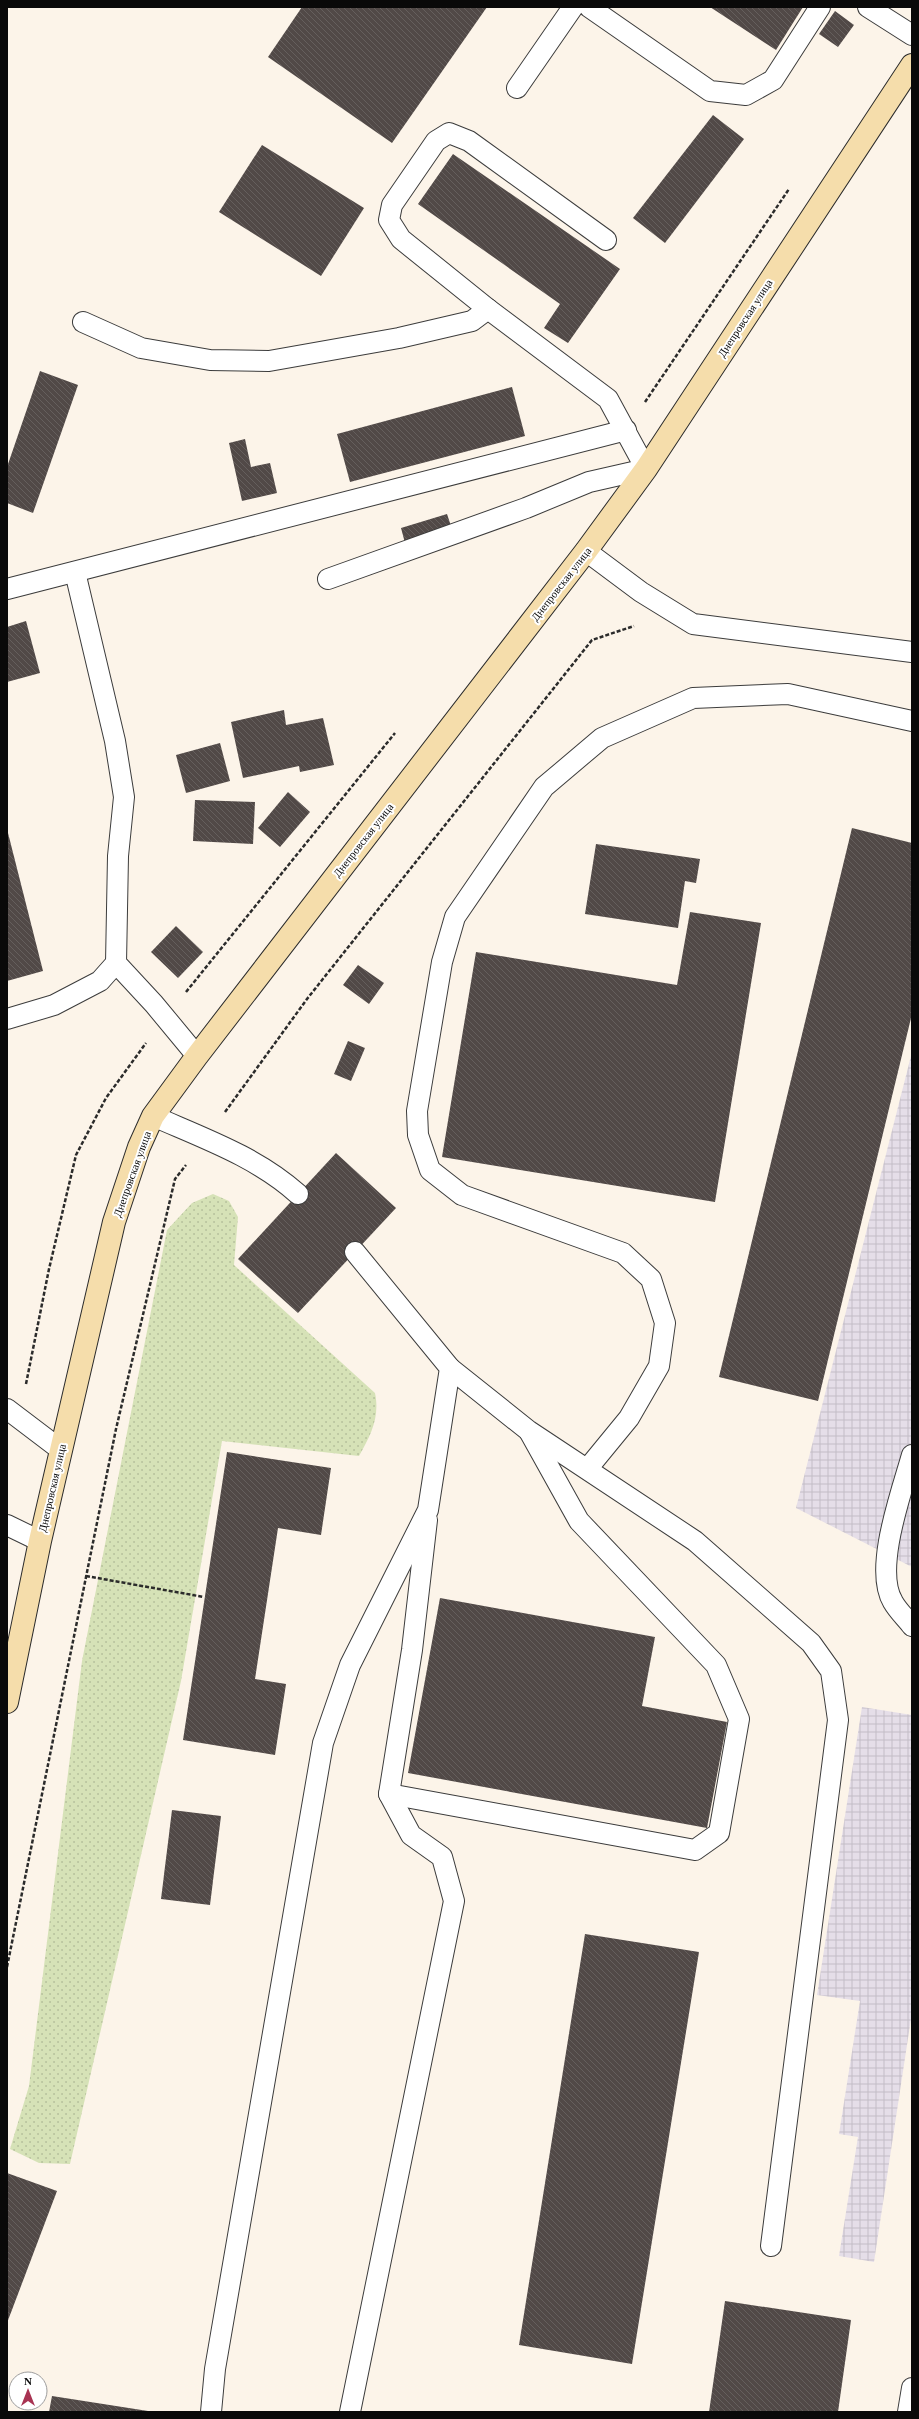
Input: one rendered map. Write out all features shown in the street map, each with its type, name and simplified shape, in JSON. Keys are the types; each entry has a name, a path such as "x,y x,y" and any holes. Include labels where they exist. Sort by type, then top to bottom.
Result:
{"main road":[{"name":"Днепровская улица","path":"7,1702 40,1541 114,1222 139,1147 153,1116 197,1056 586,551 646,469 912,65"}],"lane":[{"path":"517,88 573,7"},
{"path":"589,7 710,91 746,95 773,80 820,7"},
{"path":"868,7 912,35"},
{"path":"328,579 526,508 589,482 646,469 608,398 488,309 401,239 389,220 392,205 436,140 449,133 469,140 606,240"},
{"path":"84,322 141,348 210,360 269,361 399,338 472,321 488,309"},
{"path":"7,589 626,430"},
{"path":"586,551 640,592 692,624 912,652"},
{"path":"7,1019 54,1005 100,982 116,963 118,856 124,797 115,741 75,572"},
{"path":"588,1468 629,1418 660,1366 665,1323 651,1279 623,1253 462,1195 430,1170 418,1135 417,1112 442,962 454,916 544,787 602,738 694,698 788,694 912,721"},
{"path":"116,963 154,1004 197,1056"},
{"path":"153,1116 250,1161 286,1182 298,1194"},
{"path":"355,1252 450,1368 529,1431 588,1468 695,1541 812,1643 831,1671 838,1720 771,2246"},
{"path":"350,2412 454,1901 442,1857 411,1835 390,1794 413,1643 428,1510 450,1368"},
{"path":"7,1409 61,1450"},
{"path":"390,1794 695,1850 719,1833 739,1719 716,1665 579,1521 529,1431"},
{"path":"912,1456 889,1535 885,1570 892,1601 912,1626"},
{"path":"211,2412 215,2369 323,1743 350,1665 428,1510"},
{"path":"7,1525 40,1541"},
{"path":"908,2412 912,2388"}],"path":[{"path":"626,430 793,182"},
{"path":"7,1967 116,1429 175,1179 307,999 592,640 624,629 680,617"},
{"path":"86,1576 204,1597"}],"shaded area":[{"path":"912,1052 912,1567 796,1508"},
{"path":"862,1707 912,1715 912,2012 874,2262 839,2256 858,2137 839,2134 860,2001 817,1995"}],"green space":[{"path":"213,1194 229,1201 238,1217 234,1265 375,1393 375,1418 371,1433 359,1456 222,1441 181,1681 70,2164 39,2163 10,2149 29,2086 82,1661 167,1230 192,1203"}],"building":[{"path":"302,7 487,7 392,143 268,57"},
{"path":"710,7 803,7 776,50"},
{"path":"835,11 854,25 838,47 819,34"},
{"path":"713,115 744,139 665,243 633,218"},
{"path":"262,145 364,208 321,276 219,212"},
{"path":"453,154 620,269 568,343 544,328 560,304 418,204"},
{"path":"40,371 78,385 33,513 7,503 7,467"},
{"path":"512,387 525,436 350,482 337,434"},
{"path":"245,439 251,467 270,463 277,493 242,501 229,443"},
{"path":"447,514 452,529 405,543 401,528"},
{"path":"26,621 40,673 7,682 7,627"},
{"path":"284,710 286,725 323,718 334,765 300,772 299,766 243,778 231,722"},
{"path":"220,743 230,781 186,793 176,755"},
{"path":"288,792 310,812 280,847 258,828"},
{"path":"195,800 255,802 253,844 193,841"},
{"path":"852,828 912,843 912,1014 818,1401 719,1377"},
{"path":"7,829 43,971 7,981"},
{"path":"596,844 700,859 696,883 685,881 678,928 585,914"},
{"path":"690,912 761,923 715,1202 442,1157 476,952 677,985"},
{"path":"176,926 203,952 178,978 151,952"},
{"path":"358,965 384,983 369,1004 343,985"},
{"path":"348,1041 365,1048 351,1081 334,1074"},
{"path":"336,1153 396,1208 298,1313 238,1259"},
{"path":"227,1452 331,1468 321,1535 278,1528 255,1679 286,1684 275,1755 183,1740"},
{"path":"440,1598 655,1637 642,1706 727,1722 707,1828 408,1773"},
{"path":"172,1810 221,1816 210,1905 161,1899"},
{"path":"585,1934 699,1952 632,2364 519,2345"},
{"path":"7,2173 57,2191 7,2323"},
{"path":"725,2301 851,2320 838,2412 709,2412"},
{"path":"52,2396 148,2411 148,2412 49,2412"}]}
